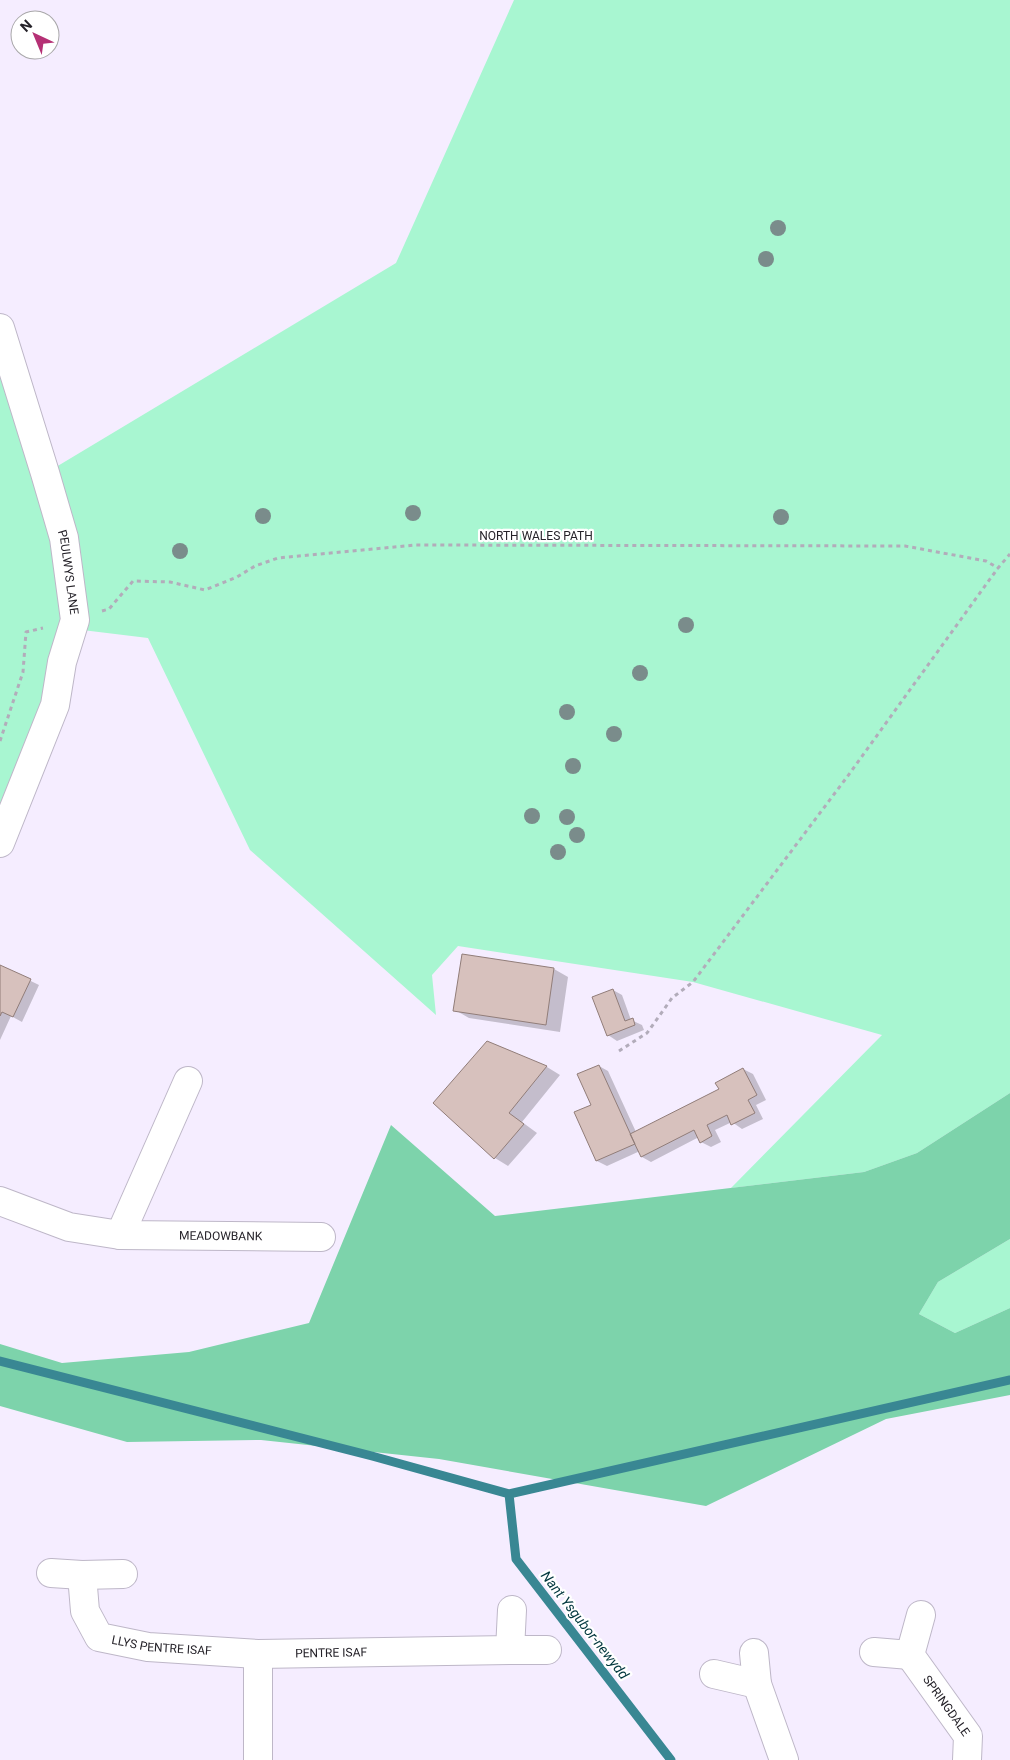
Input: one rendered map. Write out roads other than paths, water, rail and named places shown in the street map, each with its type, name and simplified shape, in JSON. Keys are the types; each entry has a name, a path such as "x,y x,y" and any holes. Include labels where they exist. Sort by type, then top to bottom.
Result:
{"street":[{"name":"PEULWYS LANE","path":"0,328 64,538 75,620 62,662 55,705 0,843"},
{"path":"120,1235 188,1081"},
{"name":"MEADOWBANK","path":"0,1201 69,1227 120,1235 322,1236"},
{"path":"51,1573 82,1576 122,1574"},
{"name":"LLYS PENTRE ISAF","path":"82,1576 85,1611 99,1637 148,1647 258,1654"},
{"path":"510,1650 512,1610"},
{"path":"874,1652 910,1655 921,1615"},
{"name":"PENTRE ISAF","path":"258,1654 547,1650"},
{"path":"754,1653 757,1684 784,1760"},
{"path":"258,1654 258,1760"},
{"name":"SPRINGDALE","path":"910,1655 968,1736 967,1760"},
{"path":"714,1674 757,1684"}],"waterway":[{"path":"0,1361 372,1456 509,1494 1010,1380"},
{"name":"Nant Ysgubor-newydd","path":"509,1494 516,1559 671,1760"}]}
